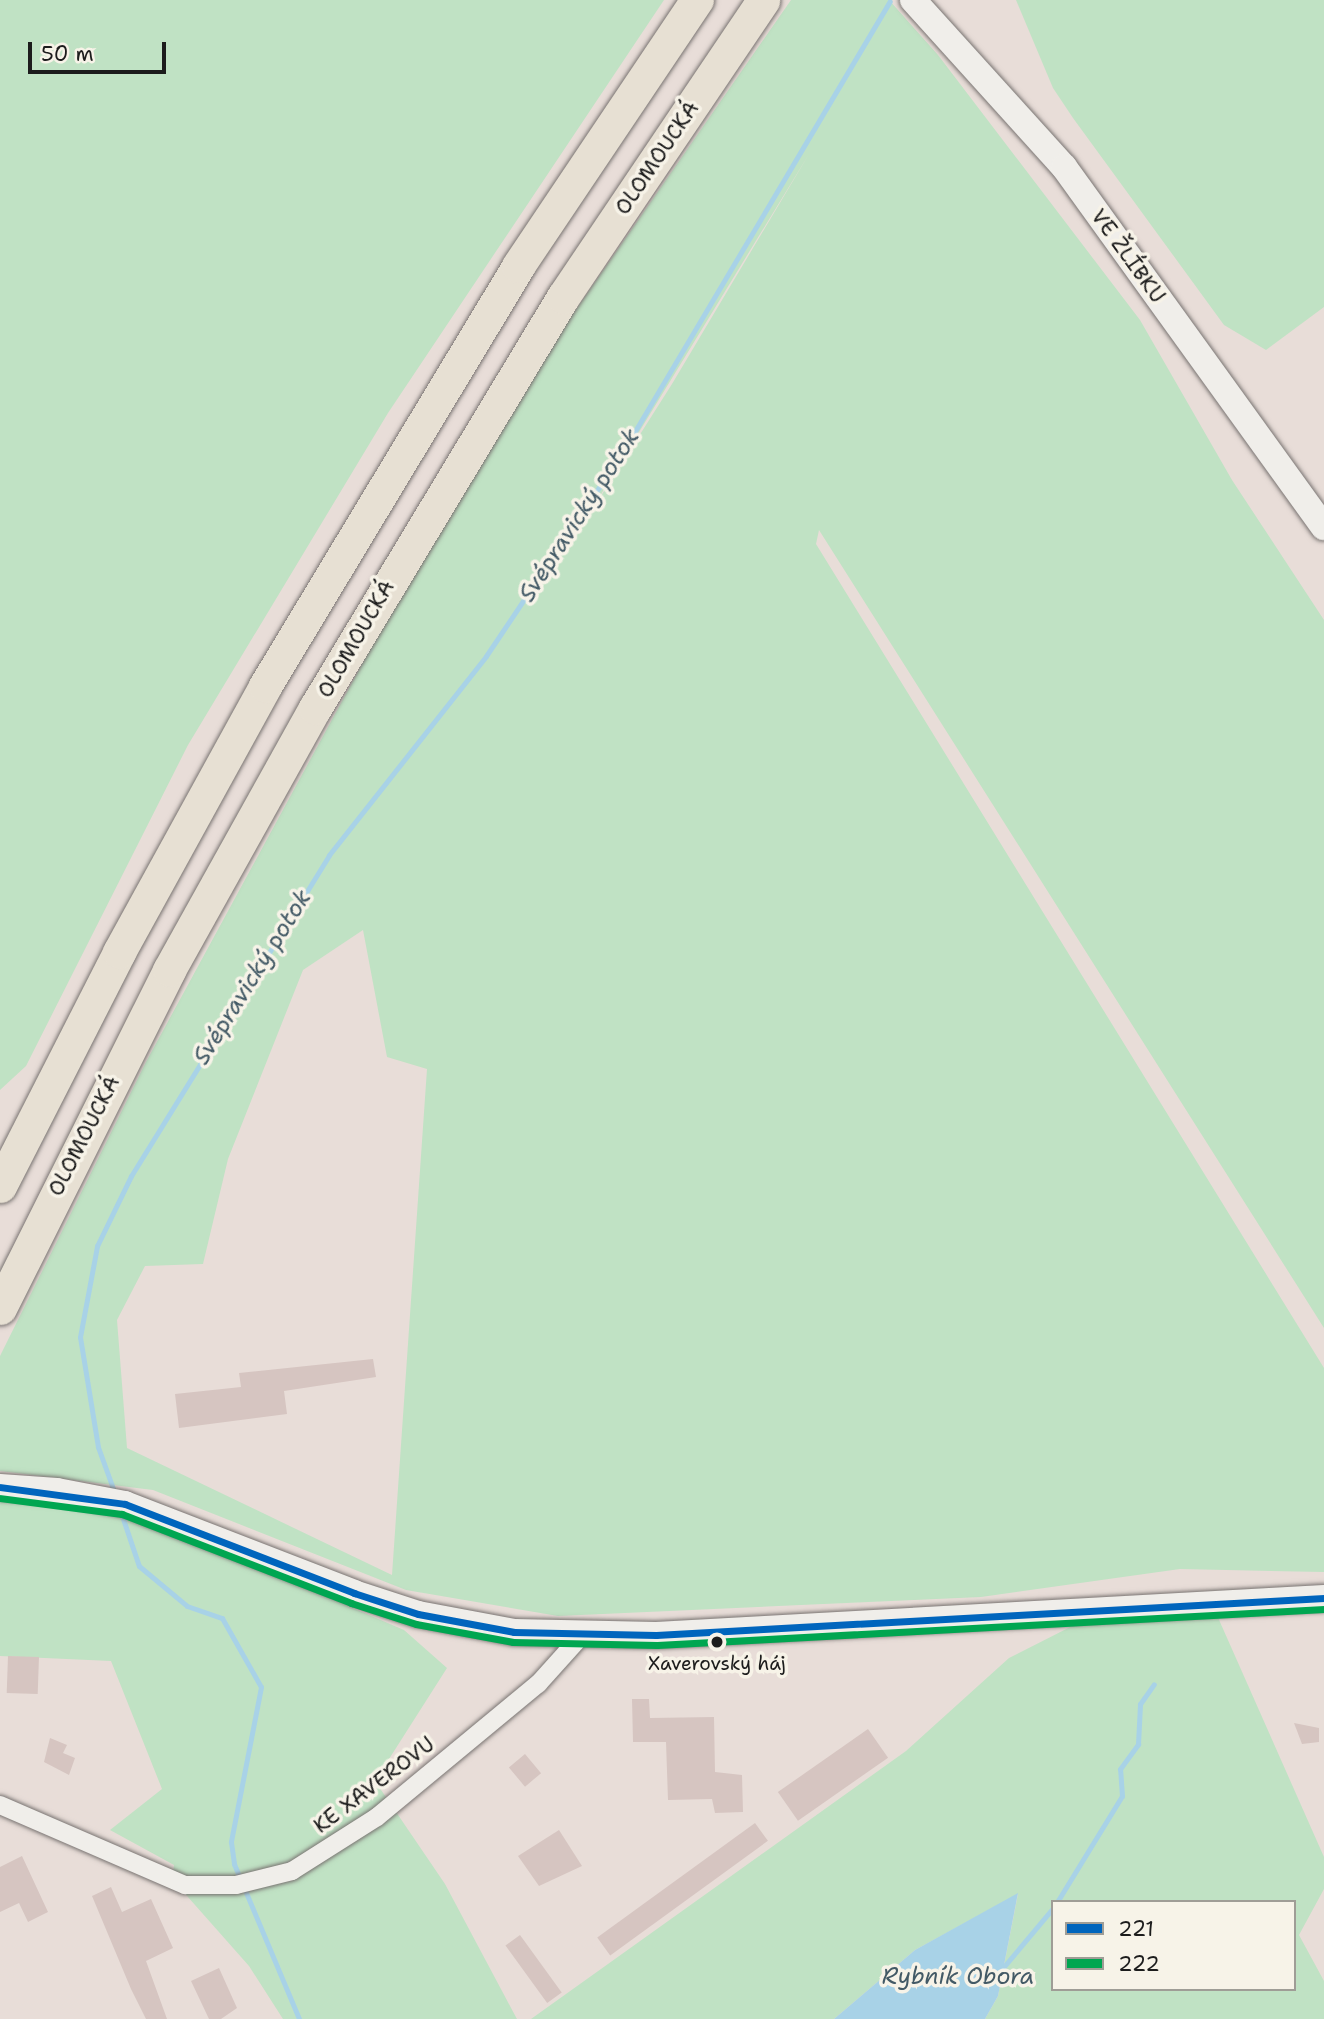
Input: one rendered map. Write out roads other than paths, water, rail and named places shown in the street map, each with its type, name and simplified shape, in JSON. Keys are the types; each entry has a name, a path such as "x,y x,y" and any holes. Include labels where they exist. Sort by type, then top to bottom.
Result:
{"highway":[{"path":"0,1186 119,952 265,686 518,266 697,0"},
{"name":"OLOMOUCKÁ","path":"0,1308 169,970 315,708 564,297 763,0"}],"street":[{"name":"VE ŽLÍBKU","path":"913,0 1064,167 1324,527"},
{"path":"0,1487 115,1501 418,1614 514,1632 656,1634 1324,1598"},
{"name":"KE XAVEROVU","path":"0,1805 185,1885 243,1884 292,1871 377,1817 538,1684 583,1634"}],"water":[{"name":"Rybník Obora","path":"1018,1893 998,1996 985,2019 834,2019 915,1950"}],"waterway":[{"name":"Svépravický potok","path":"115,1494 98,1447 80,1337 97,1246 131,1176 329,855 486,656 622,453 890,1"},
{"name":"Svépravický potok","path":"120,1510 139,1566 187,1606 222,1618 261,1687 231,1842 234,1864 299,2019"},
{"path":"1058,1900 1122,1796 1120,1769 1138,1744 1140,1704 1154,1684"},
{"path":"1001,1970 1051,1910"}],"place":[{"name":"Xaverovský háj","path":"717,1642"}]}
